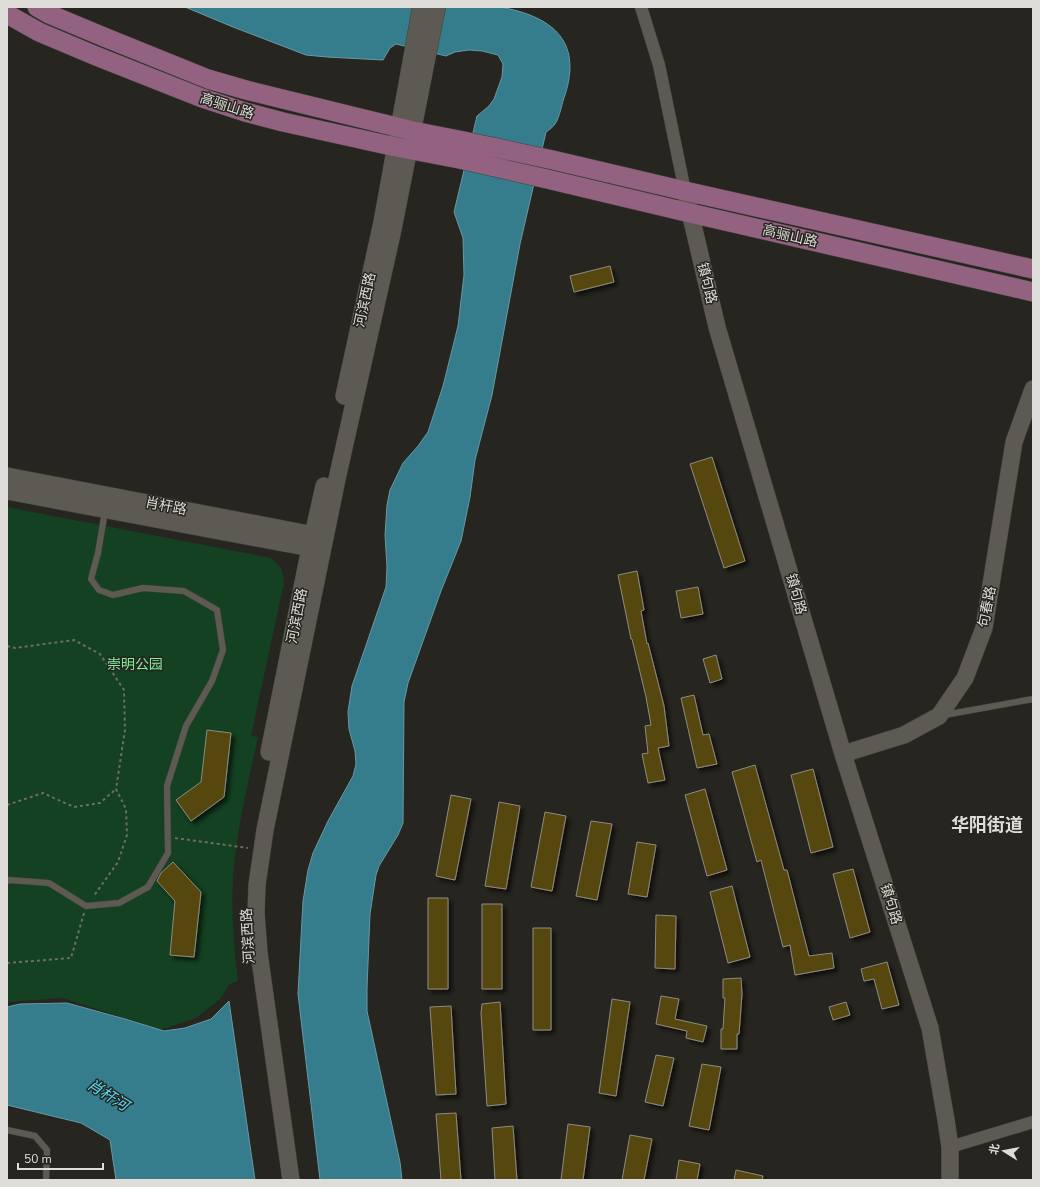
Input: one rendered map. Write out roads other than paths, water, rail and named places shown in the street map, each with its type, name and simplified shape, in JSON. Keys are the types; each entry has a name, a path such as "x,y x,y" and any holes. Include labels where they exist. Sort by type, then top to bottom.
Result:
{"main road":[{"name":"高骊山路","path":"37,7 104,37 208,79 293,102 405,139 459,159 1033,292"},
{"name":"高骊山路","path":"7,14 39,32 202,98 245,112 283,122 405,139 464,141 1033,269"}],"street":[{"path":"419,58 421,7"},
{"path":"419,58 437,7"},
{"name":"镇句路","path":"641,7 659,66 685,191 717,327 843,754 930,1028 950,1147 950,1180"},
{"name":"河滨西路","path":"291,1180 259,953 256,912 257,885 318,543 382,222 405,139 419,58"},
{"name":"句春路","path":"843,754 904,735 939,716 965,678 984,628 1014,442 1033,389"},
{"name":"肖杆路","path":"7,476 318,543"},
{"name":"肖杆路","path":"7,491 105,510 318,543"},
{"name":"河滨西路","path":"280,1180 261,1056 248,956 246,892 258,809 318,543"},
{"path":"950,1147 1033,1122"}],"lane":[{"path":"7,881 49,883 86,906 119,902 148,887 168,853 169,837 167,786 186,726 212,681 223,650 217,610 184,591 143,588 113,594 99,590 91,579 98,553 105,510"},
{"path":"939,716 1033,699"},
{"path":"7,1130 35,1136 47,1150 46,1180"}],"water":[{"path":"185,7 500,7 518,11 547,24 558,33 566,45 569,59 569,76 560,114 557,121 546,132 520,244 492,395 475,460 470,497 461,541 441,591 408,683 404,702 403,823 398,835 379,866 376,875 370,914 367,1011 400,1162 402,1180 320,1180 298,994 303,901 308,870 313,853 328,821 353,776 356,764 355,751 349,729 348,712 352,686 386,587 387,567 385,535 387,505 390,490 403,463 428,432 443,386 458,326 464,275 463,238 454,212 477,116 489,106 494,99 502,77 503,64 498,55 482,51 469,50 455,52 446,56 396,44 390,48 383,60 306,55"},
{"name":"肖杆河","path":"229,1001 255,1180 116,1180 110,1140 81,1123 7,1105 7,1007 20,1004 67,1003 164,1031 185,1028 211,1019"}],"district":[{"name":"华阳街道","path":"987,825"}],"park label":[{"name":"崇明公园","path":"135,664"}]}
